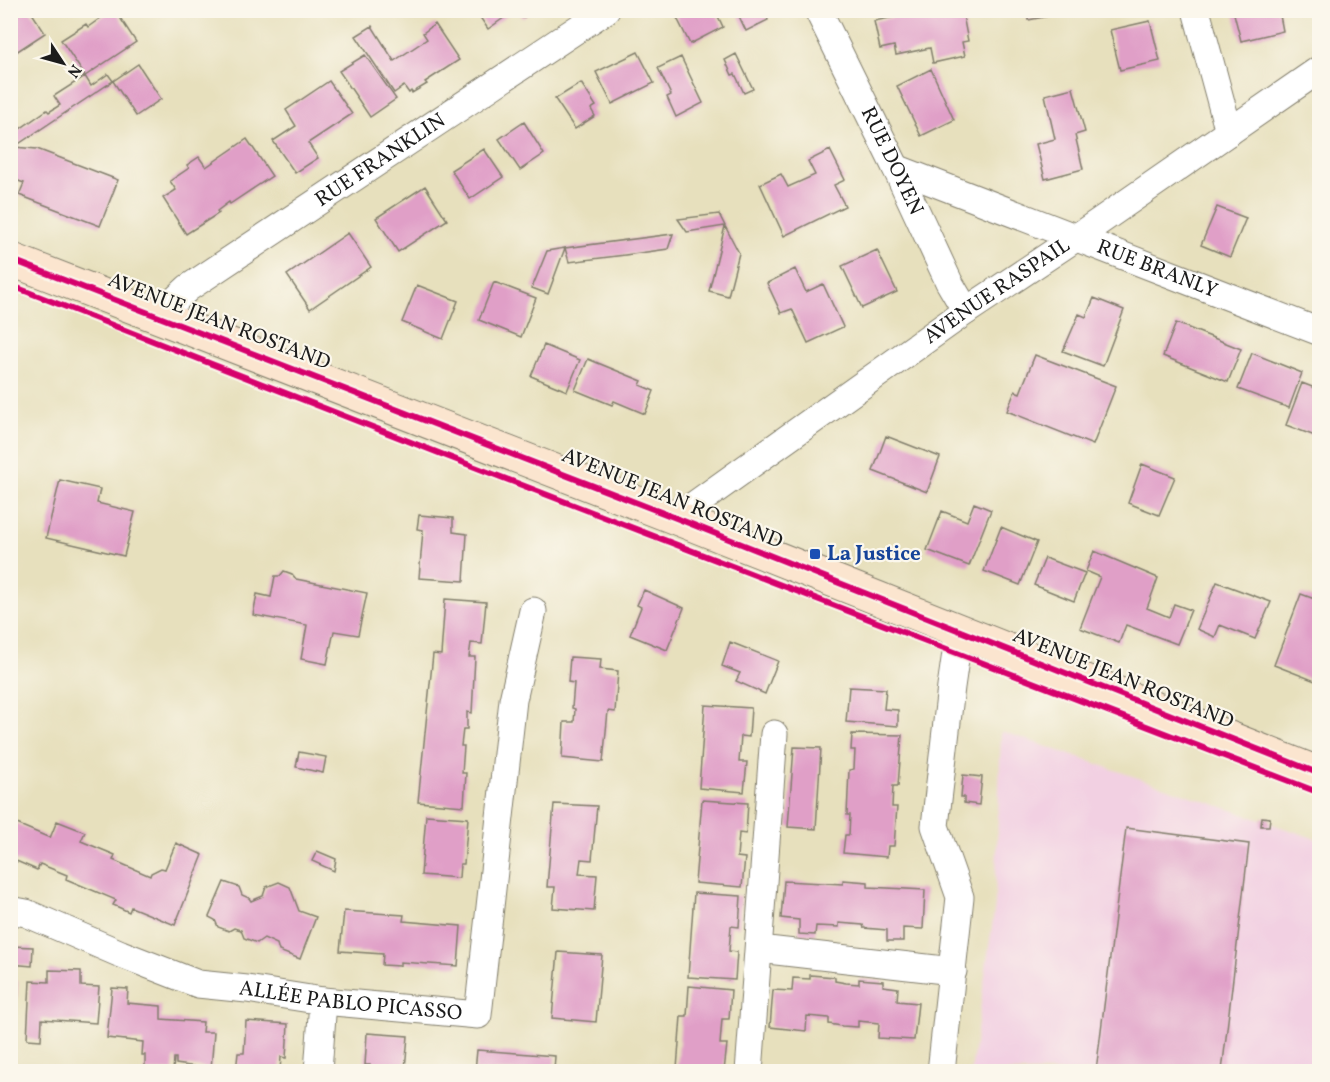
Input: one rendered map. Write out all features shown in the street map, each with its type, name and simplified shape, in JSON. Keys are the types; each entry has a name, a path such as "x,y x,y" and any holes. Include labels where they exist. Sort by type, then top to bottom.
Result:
{"street":[{"name":"RUE FRANKLIN","path":"158,316 188,288 606,10"},
{"name":"RUE DOYEN","path":"818,10 949,282 966,311"},
{"path":"1196,10 1229,132"},
{"name":"AVENUE RASPAIL","path":"676,518 966,311 1320,69"},
{"name":"RUE BRANLY","path":"896,168 1320,332"},
{"name":"AVENUE JEAN ROSTAND","path":"10,259 676,518 1320,774"},
{"name":"ALLÉE PABLO PICASSO","path":"10,910 26,913 198,984 247,989 323,1002 478,1015 513,700 533,611"},
{"path":"940,1071 960,897 935,826 959,632"},
{"path":"749,1071 774,734"},
{"path":"759,949 953,971"},
{"path":"318,1071 323,1002"}],"shaded area":[{"path":"1001,731 1319,840 1319,1071 971,1072 995,905"}],"building":[{"path":"10,10 30,10 45,33 10,56"},
{"path":"115,10 136,42 85,76 61,40 86,24 88,27"},
{"path":"475,10 515,10 488,29"},
{"path":"518,10 534,10 523,18"},
{"path":"677,10 715,10 723,27 690,44 674,12"},
{"path":"739,10 764,10 768,20 746,31 737,12"},
{"path":"939,10 962,10 968,41 962,42 965,56 933,63 930,48 896,55 894,46 880,49 874,21 925,11 926,17 940,14"},
{"path":"1027,10 1070,10 1070,12 1028,20"},
{"path":"1233,10 1279,10 1283,31 1241,41"},
{"path":"1150,21 1160,61 1120,70 1110,30"},
{"path":"435,24 459,60 412,93 411,91 409,93 404,86 394,93 356,36 372,26 394,61 427,39 423,33"},
{"path":"638,52 654,83 612,104 596,72"},
{"path":"736,54 753,89 744,93 725,60"},
{"path":"365,55 396,99 370,117 339,71"},
{"path":"681,57 703,103 676,117 667,97 671,95 658,68"},
{"path":"138,64 161,99 136,116 113,81"},
{"path":"931,69 954,120 921,136 897,86"},
{"path":"108,74 113,81 14,147 10,142 10,136 47,110 49,112 60,105 54,96 85,76 91,86"},
{"path":"329,81 352,114 308,143 318,158 295,173 273,141 296,126 286,110"},
{"path":"581,83 596,106 591,109 595,116 575,129 555,99"},
{"path":"1073,88 1085,132 1075,135 1083,169 1045,179 1036,144 1055,139 1045,95"},
{"path":"524,122 544,154 520,170 499,139"},
{"path":"247,139 272,176 230,204 229,202 217,211 219,213 186,234 163,198 176,190 170,181 189,168 187,165 199,157 206,167"},
{"path":"14,147 37,149 118,180 100,226 19,195 24,183 10,178 10,155"},
{"path":"484,149 503,177 470,199 451,170"},
{"path":"830,150 845,180 834,185 845,206 784,236 760,184 781,174 788,187 815,175 808,161"},
{"path":"425,186 447,220 398,252 376,218"},
{"path":"1217,207 1246,218 1230,257 1201,245"},
{"path":"719,214 725,226 687,232 678,219"},
{"path":"725,226 739,253 728,296 709,291"},
{"path":"348,233 371,267 310,309 287,275"},
{"path":"673,234 668,249 625,255 569,262 565,248"},
{"path":"565,248 548,294 532,288 547,251"},
{"path":"877,250 897,292 862,308 842,266"},
{"path":"795,269 806,292 823,284 843,327 808,343 792,309 781,313 767,283"},
{"path":"494,282 536,298 521,337 479,320"},
{"path":"417,285 458,301 443,339 402,322"},
{"path":"1094,298 1124,310 1103,366 1063,351 1079,314 1086,317"},
{"path":"1176,323 1241,349 1228,382 1163,356"},
{"path":"544,345 580,360 567,391 531,376"},
{"path":"1252,353 1302,373 1289,408 1238,389"},
{"path":"1035,355 1116,386 1093,445 1007,411 1015,391 1020,393"},
{"path":"588,359 642,381 640,385 654,391 645,414 614,401 612,405 575,390"},
{"path":"1302,383 1320,390 1320,438 1286,425"},
{"path":"886,436 940,457 927,492 873,471"},
{"path":"1142,464 1175,477 1159,515 1128,503"},
{"path":"60,480 100,489 97,503 135,512 124,556 46,538"},
{"path":"974,503 991,510 969,566 927,550 942,511 967,521"},
{"path":"419,515 453,518 453,532 467,534 464,581 419,578 423,530 417,529"},
{"path":"1001,527 1037,542 1020,585 984,571"},
{"path":"1094,551 1158,578 1147,608 1169,617 1174,604 1191,610 1177,644 1126,625 1119,643 1080,628 1100,577 1086,571"},
{"path":"1045,558 1085,573 1074,601 1034,585"},
{"path":"284,571 292,574 296,579 367,593 358,635 334,631 327,664 301,659 307,625 253,615 257,594 271,597 275,576 280,576"},
{"path":"1217,582 1271,602 1255,639 1220,625 1215,637 1197,629"},
{"path":"644,590 684,608 667,650 630,635 641,607 637,605"},
{"path":"1301,594 1320,601 1320,683 1274,665"},
{"path":"445,599 486,602 482,644 471,643 469,657 475,657 472,713 467,712 467,729 463,729 461,746 464,746 462,773 466,773 464,806 418,802 433,654 441,655"},
{"path":"730,642 778,661 765,694 736,681 740,673 722,666"},
{"path":"570,657 601,659 600,669 618,671 615,712 608,711 603,762 562,758 564,722 574,722 575,709 572,708 574,683 568,682"},
{"path":"849,687 886,689 884,709 898,710 898,726 846,722"},
{"path":"705,705 751,708 749,737 741,736 739,762 747,762 744,792 699,788"},
{"path":"852,734 902,735 898,786 893,786 892,807 897,807 894,846 888,846 887,857 843,853 845,835 849,835 850,815 847,815 849,770 854,769 855,750 851,750"},
{"path":"794,747 821,748 816,829 788,827"},
{"path":"299,752 326,757 323,773 296,767"},
{"path":"963,775 982,777 979,805 964,803 964,797 961,797"},
{"path":"702,800 748,803 746,834 739,833 737,857 745,858 742,887 695,883"},
{"path":"554,804 597,806 592,860 581,859 579,874 597,875 594,911 553,908 555,887 547,887"},
{"path":"426,815 468,818 464,864 460,864 459,878 421,875"},
{"path":"1262,817 1270,818 1269,826 1261,826"},
{"path":"10,821 50,838 57,821 85,832 81,841 115,855 113,860 150,876 151,873 161,868 165,869 176,843 203,855 175,925 131,907 129,912 113,905 116,900 66,879 67,875 40,864 37,870 14,860 10,867"},
{"path":"1126,828 1249,844 1222,1071 1096,1071"},
{"path":"317,851 336,859 334,871 312,861"},
{"path":"843,880 868,882 868,887 925,890 923,929 903,928 903,941 887,941 887,930 839,923 839,927 816,926 815,935 799,934 799,920 781,918 784,881 843,884"},
{"path":"224,882 239,887 242,895 251,901 263,896 266,887 279,882 290,887 299,911 316,917 300,959 279,951 277,944 264,938 257,943 244,938 241,930 234,928 229,931 218,927 215,920 209,917"},
{"path":"694,893 741,896 739,927 731,926 729,951 737,952 735,980 688,977"},
{"path":"344,911 404,915 403,921 461,926 458,966 400,962 400,966 382,965 383,954 340,951"},
{"path":"10,946 33,947 32,966 10,964"},
{"path":"558,952 602,955 596,1022 552,1018"},
{"path":"49,970 81,971 81,986 99,987 96,1023 42,1019 41,1040 27,1039 30,981 49,982"},
{"path":"810,975 835,977 835,981 846,983 859,984 859,979 883,981 883,986 898,988 897,1001 918,1003 914,1040 878,1038 879,1023 858,1021 858,1027 842,1026 829,1024 829,1018 807,1016 806,1031 770,1027 773,990 792,991 793,978 810,979"},
{"path":"10,981 18,981 17,998 10,998"},
{"path":"689,986 731,990 729,1019 722,1019 720,1044 727,1044 724,1071 677,1069 681,1016 687,1016"},
{"path":"112,988 128,989 127,1003 161,1006 161,1019 203,1022 202,1032 214,1032 211,1069 176,1064 176,1058 174,1058 173,1071 145,1071 145,1055 142,1055 143,1042 107,1038"},
{"path":"246,1021 288,1024 286,1058 281,1057 280,1071 236,1071 238,1053 244,1053"},
{"path":"367,1033 408,1036 405,1069 413,1071 370,1071 370,1065 365,1065"},
{"path":"477,1050 555,1056 554,1071 475,1071"},
{"path":"830,1068 845,1070 845,1071 829,1071"}],"cycle path":[{"path":"10,259 676,518 1320,774"},
{"path":"10,285 1320,793"}],"place":[{"name":"La Justice","path":"815,554"}]}
